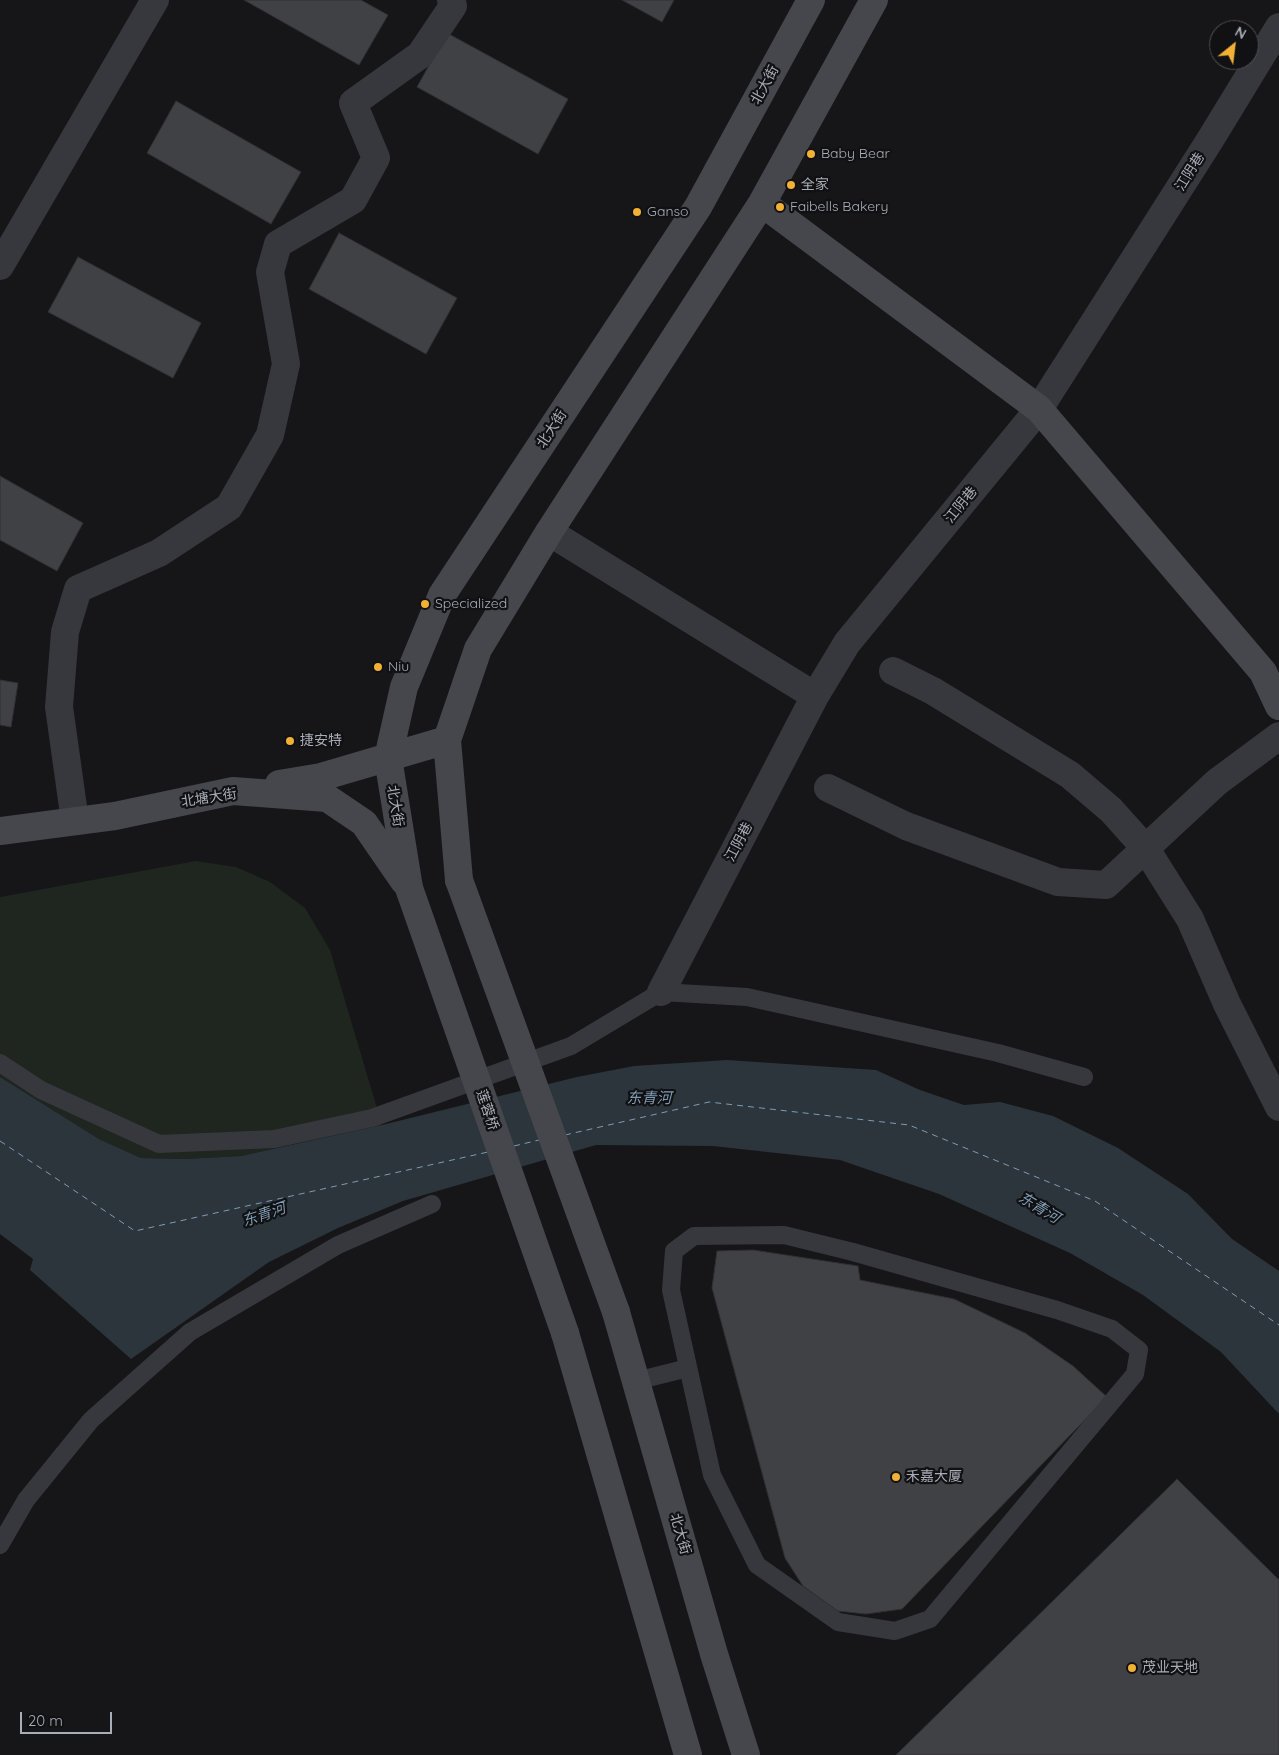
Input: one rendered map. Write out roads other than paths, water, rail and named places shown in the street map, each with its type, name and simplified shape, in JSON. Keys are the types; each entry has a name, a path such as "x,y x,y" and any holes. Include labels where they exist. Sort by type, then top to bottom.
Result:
{"main road":[{"name":"北大街","path":"409,888 388,758 404,687 442,595 698,207 811,0"},
{"path":"233,791 321,777 447,740 478,649 549,532 762,203 874,0"},
{"path":"762,203 1039,409 1263,672 1279,706"},
{"name":"北大街","path":"447,740 459,880 616,1312 746,1755"},
{"name":"北塘大街","path":"0,831 115,816 233,791 327,798 364,823 409,888"},
{"name":"莲蓉桥","path":"409,888 565,1333 688,1755"}],"street":[{"path":"0,266 155,0"},
{"path":"75,821 59,707 65,632 78,589 159,552 230,507 270,435 286,364 270,272 278,244 353,200 376,158 353,103 420,55 453,6 451,0"},
{"name":"江阴巷","path":"661,992 815,696 847,643 1039,409 1205,149 1279,27"},
{"path":"549,532 815,696"},
{"path":"893,671 933,691 1070,775 1111,810 1146,849 1190,919 1227,1004 1279,1107"},
{"path":"828,788 906,826 1058,882 1106,885 1216,782 1279,736"}],"lane":[{"path":"0,1063 41,1090 159,1144 274,1139 372,1118 570,1046 661,992 747,997 998,1053 1084,1077"},
{"path":"0,1545 26,1500 91,1420 190,1332 338,1245 432,1204"},
{"path":"784,1235 853,1252 1057,1310 1112,1329 1139,1350 1135,1374 930,1619 895,1631 838,1622 757,1565 712,1475 688,1368 671,1290 674,1251 694,1236 784,1235"},
{"path":"636,1381 688,1368"}],"water":[{"name":"东青河","path":"727,1060 876,1070 920,1090 964,1105 1000,1102 1053,1116 1118,1148 1188,1194 1232,1239 1279,1271 1279,1414 1221,1352 1143,1295 1070,1253 939,1194 840,1160 713,1146 596,1145 403,1201 338,1228 269,1262 131,1359 30,1270 33,1259 0,1234 0,1077 99,1139 141,1158 185,1159 241,1156 382,1125 577,1077 634,1066"}],"place":[{"name":"Baby Bear","path":"811,154"},
{"name":"全家","path":"791,185"},
{"name":"Faibells Bakery","path":"780,207"},
{"name":"Ganso","path":"637,212"},
{"name":"Specialized","path":"425,604"},
{"name":"Niu","path":"378,667"},
{"name":"捷安特","path":"290,741"},
{"name":"禾嘉大厦","path":"896,1477"},
{"name":"茂业天地","path":"1132,1668"}]}
